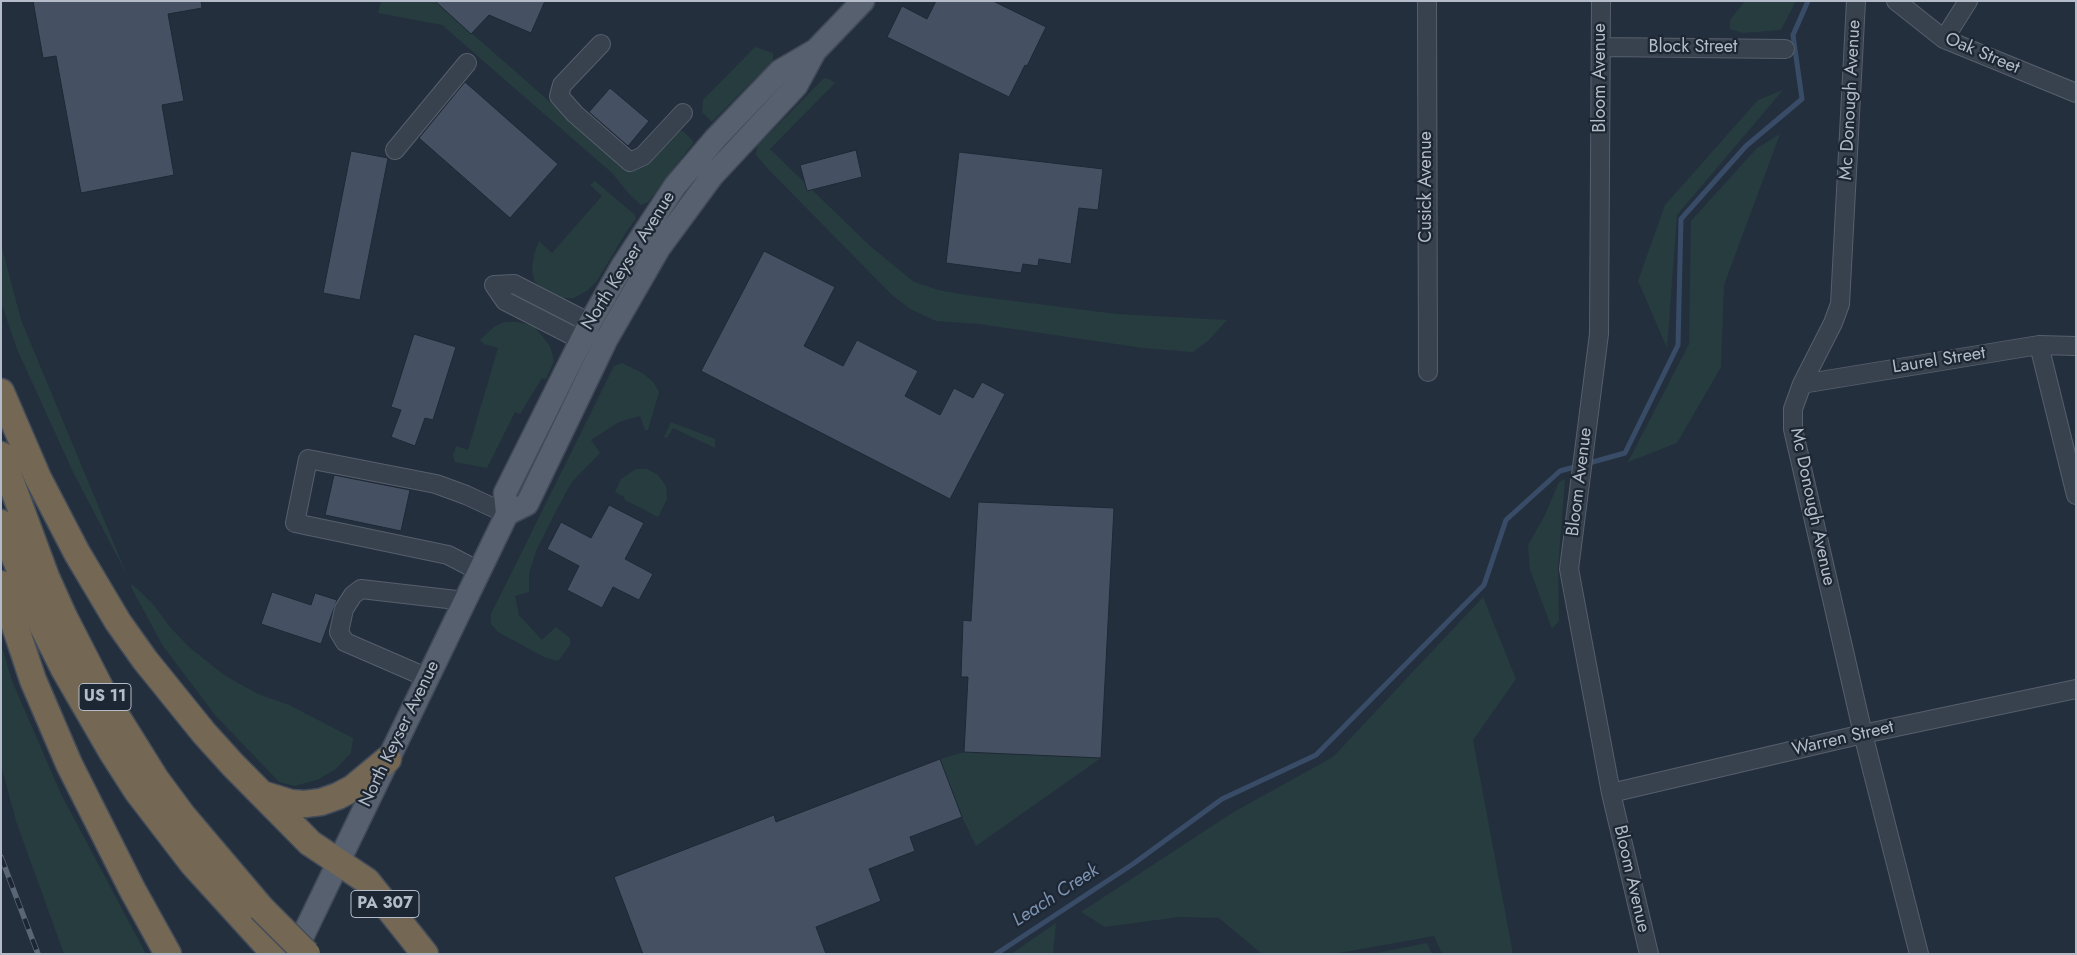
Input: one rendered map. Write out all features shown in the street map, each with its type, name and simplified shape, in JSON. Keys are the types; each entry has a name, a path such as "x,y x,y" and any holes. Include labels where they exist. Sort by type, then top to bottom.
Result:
{"highway":[{"path":"1,392 56,515 76,553 118,622 204,734 310,843 338,862"},
{"name":"US 11","path":"1,455 46,577 76,642 107,701 155,778 216,857 256,918 275,954"},
{"name":"US 11","path":"1,523 43,627 69,678 137,791 165,830 204,877 256,918 308,954"},
{"path":"1,584 33,680 69,764 168,954"},
{"path":"262,794 291,803 321,802 353,788 388,759"},
{"name":"PA 307","path":"338,862 367,881 425,954"}],"main road":[{"name":"North Keyser Avenue","path":"507,514 527,504 606,340 642,277 676,224 731,154 796,86 816,50 863,1"},
{"name":"North Keyser Avenue","path":"294,954 507,514 505,492 586,332 640,236 694,162 780,71 816,50"}],"street":[{"name":"Cusick Avenue","path":"1427,1 1428,372"},
{"name":"Bloom Avenue","path":"1601,1 1599,334 1569,569 1611,793 1649,954"},
{"name":"Mc Donough Avenue","path":"1856,1 1840,304 1802,384 1793,409 1793,429 1863,734 1919,954"},
{"name":"Oak Street","path":"1896,1 1944,39 2076,93"},
{"path":"1944,39 1968,1"},
{"path":"600,44 562,85 558,96 575,114 630,162 644,156 683,113"},
{"name":"Block Street","path":"1602,47 1785,49"},
{"path":"395,150 467,63"},
{"path":"586,332 606,340"},
{"name":"Laurel Street","path":"1802,384 2040,345 2076,346"},
{"path":"2040,345 2076,495"},
{"path":"479,571 448,555 295,523 308,459 436,484 466,495 507,514"},
{"path":"428,678 345,642 339,632 344,609 353,595 360,589 465,601"},
{"name":"Warren Street","path":"1611,793 1863,734 2076,689"}],"green space":[{"path":"381,1 435,1 622,165 678,130 684,132 694,142 648,202 641,205 612,173 442,25 378,13"},
{"path":"1745,1 1796,1 1781,30 1743,33 1730,29 1730,20"},
{"path":"755,47 773,53 773,60 712,122 702,112 703,100"},
{"path":"824,78 835,83 770,149 870,246 914,282 938,290 966,295 1117,314 1227,320 1208,341 1193,352 1143,348 979,324 936,321 910,309 891,294 756,155 757,146"},
{"path":"1783,90 1677,215 1667,348 1638,281 1665,205 1758,100"},
{"path":"1780,134 1724,285 1721,367 1677,443 1628,462 1689,344 1691,221 1757,148"},
{"path":"595,181 635,215 636,219 626,232 597,281 588,290 574,298 562,298 547,292 535,282 532,270 534,254 539,241 552,253 602,196 590,185"},
{"path":"1,244 21,320 127,575 73,472 17,349 1,302"},
{"path":"504,322 517,322 534,326 550,346 554,361 546,379 542,378 520,414 515,412 487,468 455,462 453,456 456,446 468,450 498,348 484,344 480,340 494,327"},
{"path":"622,363 644,374 654,383 659,392 648,430 645,430 640,416 619,422 591,440 600,453 571,483 553,517 536,551 529,574 529,592 515,596 519,615 542,640 556,627 570,638 570,645 558,661 546,658 498,632 491,624 491,614 614,366"},
{"path":"671,422 715,439 715,448 673,428 667,438 664,437"},
{"path":"636,469 647,469 658,475 666,486 667,499 658,517 625,500 624,497 615,492 621,479"},
{"path":"1565,479 1558,569 1559,621 1552,629 1530,570 1528,545 1544,517 1559,482"},
{"path":"132,584 153,604 170,627 189,647 224,675 258,694 289,705 353,738 351,753 336,769 317,780 294,786 279,782 215,715 163,646 131,587"},
{"path":"1483,597 1516,679 1473,740 1513,954 1442,954 1434,936 1333,954 1262,954 1219,918 1179,917 1105,927 1081,912 1232,813 1333,757"},
{"path":"1,644 12,681 61,794 146,954 64,954 16,821 1,765"},
{"path":"964,752 1101,758 976,846 962,817 940,759"},
{"path":"1056,923 1053,954 1011,954"},
{"path":"1427,943 1432,954 1371,954"}],"building":[{"path":"33,1 201,1 202,8 168,14 184,101 162,105 174,175 81,193 56,56 43,58"},
{"path":"435,1 545,1 531,33 489,15 471,34"},
{"path":"936,1 993,1 1046,27 1009,97 887,37 902,6 927,19"},
{"path":"465,82 558,164 510,218 419,138"},
{"path":"610,88 649,121 628,146 589,112"},
{"path":"856,150 862,177 807,191 800,165"},
{"path":"351,151 388,158 360,300 323,293"},
{"path":"959,152 1103,169 1098,210 1079,208 1071,264 1039,259 1038,266 1023,264 1021,273 946,263"},
{"path":"764,251 835,287 804,346 843,366 857,340 918,371 905,396 940,415 954,388 973,398 982,382 1005,394 950,499 701,371"},
{"path":"414,334 456,347 433,420 425,418 415,446 391,437 401,410 391,407"},
{"path":"334,475 410,490 401,531 325,515"},
{"path":"978,502 1114,508 1101,758 964,752 968,677 961,677 963,620 971,621"},
{"path":"609,505 644,523 625,559 653,574 639,600 613,587 602,608 567,590 579,566 547,549 561,522 591,538"},
{"path":"272,592 311,605 315,593 337,600 321,644 261,624"},
{"path":"940,759 962,817 910,837 915,851 869,869 881,901 816,927 826,954 643,954 614,877 774,815 776,822"}],"waterway":[{"name":"Leach Creek","path":"996,954 1133,864 1222,799 1316,755 1484,585 1506,520 1560,471 1625,453 1678,345 1681,219 1746,146 1802,99 1793,35 1808,1"}],"railway":[{"path":"1,857 38,954"}]}
